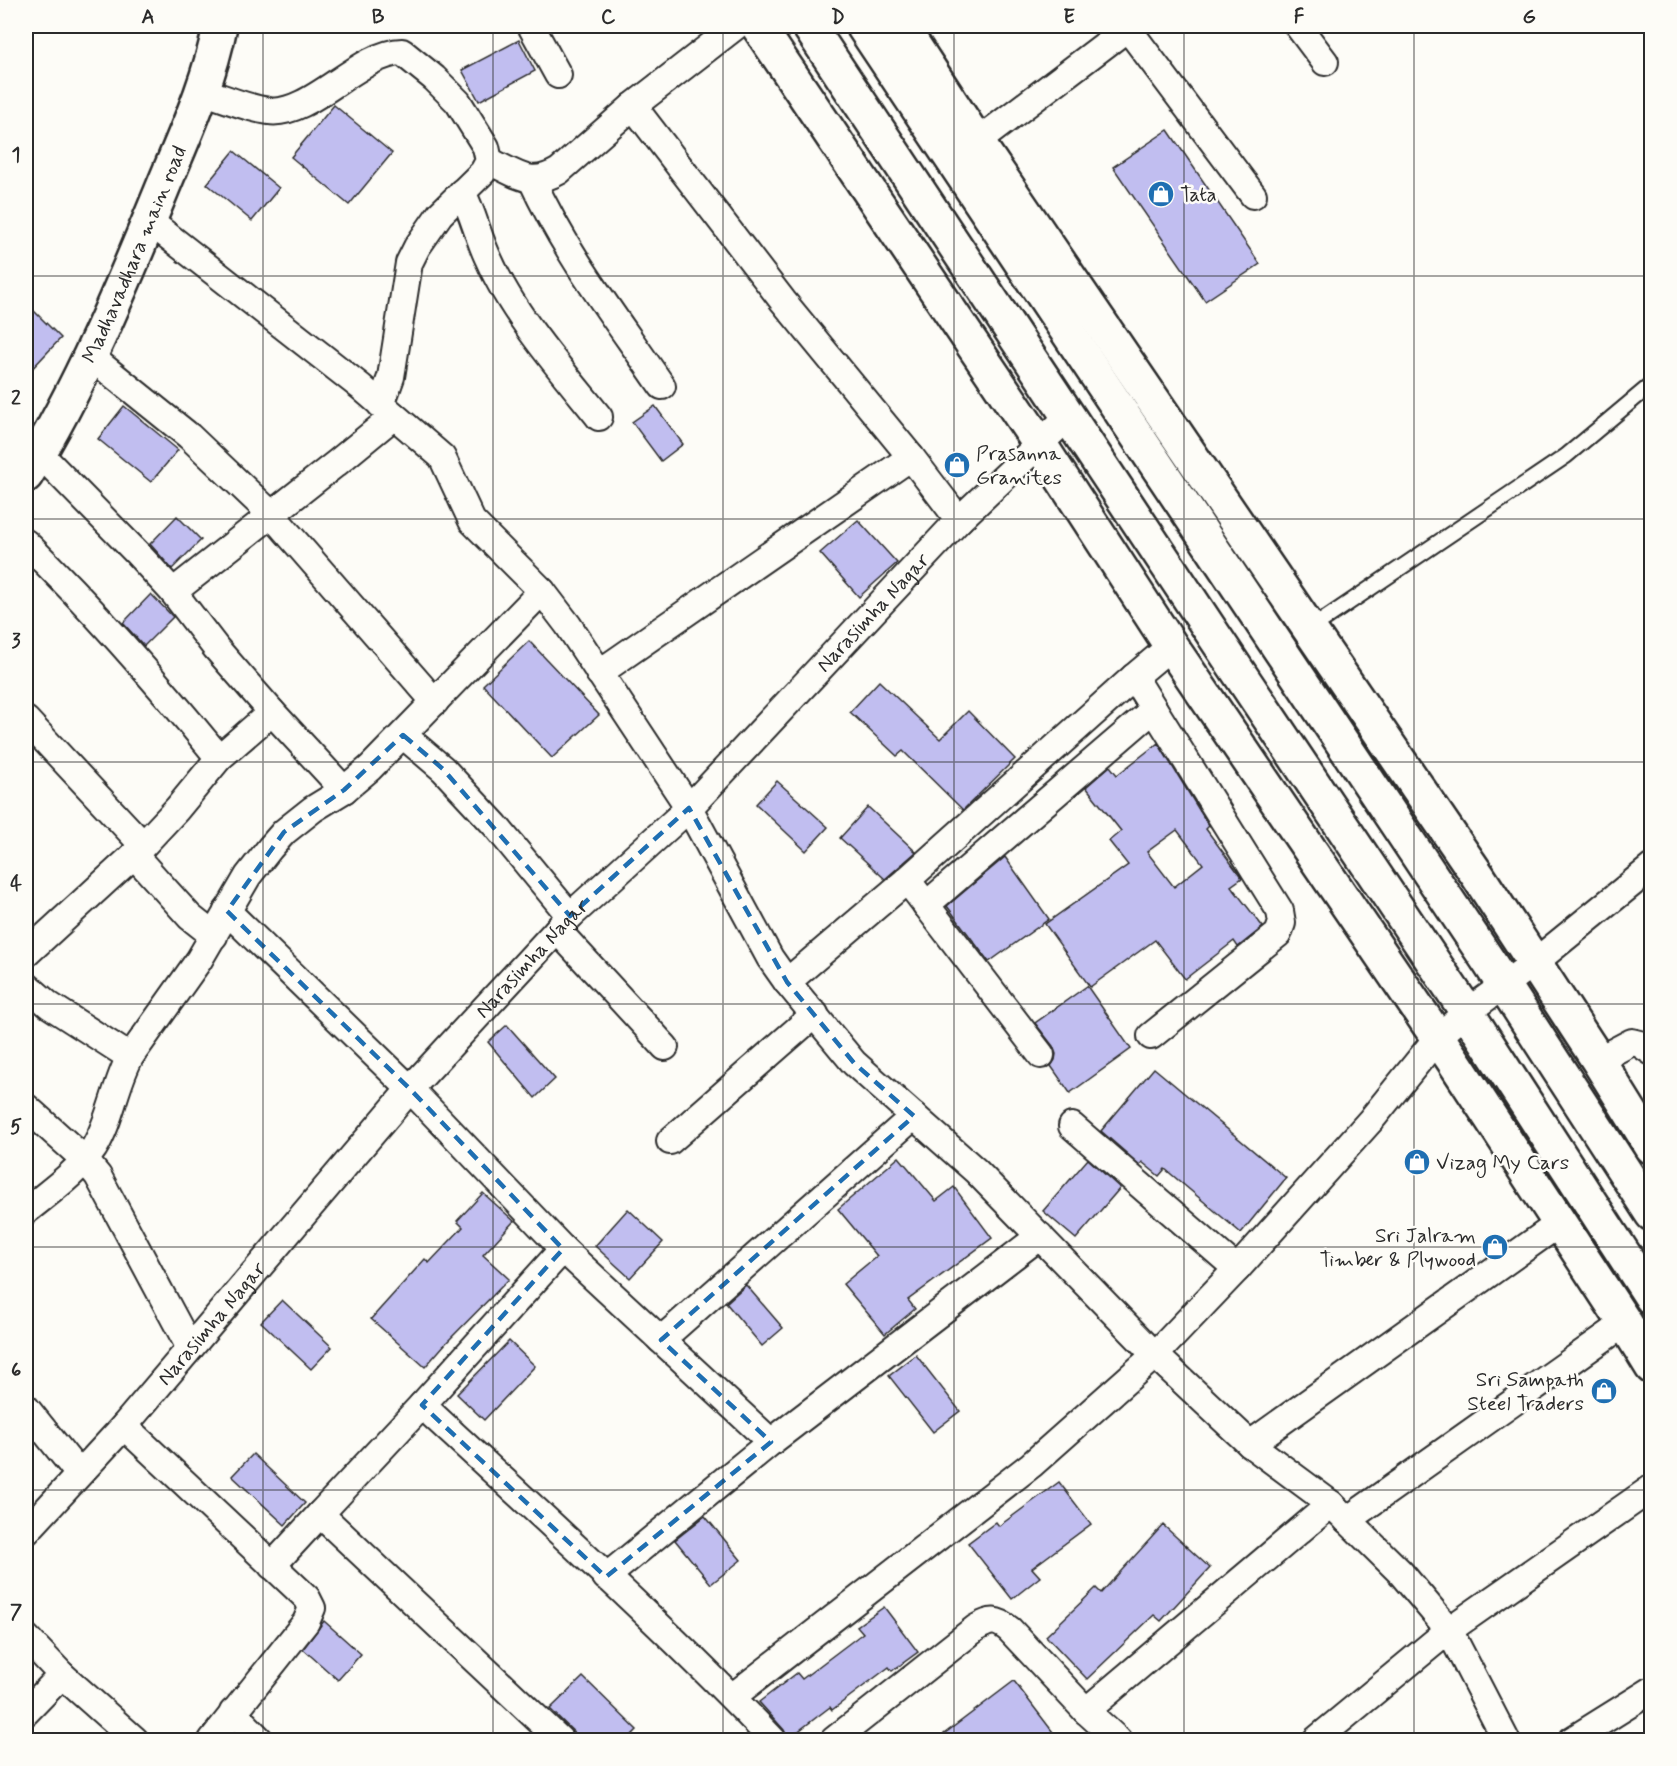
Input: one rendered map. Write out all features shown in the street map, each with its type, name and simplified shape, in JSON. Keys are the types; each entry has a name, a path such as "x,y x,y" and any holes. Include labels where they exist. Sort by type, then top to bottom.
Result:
{"main road":[{"name":"Madhavadhara main road","path":"32,464 91,357 149,222 202,91 220,26"},
{"path":"758,26 1039,443 1171,646 1438,1037 1652,1367"},
{"path":"809,26 1467,1012 1652,1298"},
{"path":"863,26 1504,985 1652,1214"},
{"path":"901,26 977,142 1478,876 1652,1147"}],"street":[{"path":"531,26 558,75"},
{"path":"489,161 532,180 546,179 560,171 633,106 736,26"},
{"path":"977,142 1128,26 1253,195"},
{"path":"1298,26 1325,62"},
{"path":"173,592 272,515 387,410 410,263 417,247 440,214 483,172 489,161 486,147 458,102 434,78 402,52 390,52 372,60 309,99 288,109 270,112 202,91"},
{"path":"633,106 783,301 911,457 959,520"},
{"path":"532,180 545,209 563,238 662,386"},
{"path":"462,192 471,209 488,260 514,305 599,417"},
{"path":"149,222 387,410 442,457 472,520 542,591 568,625 689,808 770,958 854,1063 976,1171 1155,1355 1250,1444 1339,1512 1401,1573 1449,1630 1506,1740"},
{"path":"91,357 189,436 272,515 435,702"},
{"name":"Narasimha Nagar","path":"26,1532 124,1426 410,1089 563,923 689,808 959,520 1069,416"},
{"path":"599,673 911,457"},
{"path":"32,464 173,592 216,648 344,790"},
{"path":"26,543 159,684 219,758"},
{"path":"26,1211 74,1172 94,1147 110,1110 122,1071 130,1057 199,960 248,876 284,832 313,809 344,790 370,768 542,591"},
{"path":"787,982 907,880 1171,646"},
{"path":"1134,677 1280,911 1282,923 1278,934 1151,1036"},
{"path":"926,905 1154,709"},
{"path":"26,954 138,850 177,809 219,758 272,712"},
{"path":"26,720 138,850 190,917 214,936"},
{"path":"403,735 450,777 495,825 563,923 665,1047"},
{"path":"732,1697 1031,1465 1155,1355 1237,1269 1371,1120 1438,1037 1652,867"},
{"path":"907,880 1041,1055"},
{"path":"226,911 410,1089 562,1249 771,1442"},
{"path":"26,985 49,1005 130,1057"},
{"path":"670,1141 815,1014"},
{"path":"1598,1060 1632,1042 1652,1052"},
{"path":"26,1107 84,1159 98,1176 190,1348"},
{"path":"660,1340 914,1116"},
{"path":"1072,1126 1237,1269"},
{"path":"1250,1444 1560,1223"},
{"path":"606,1577 771,1442 1040,1236"},
{"path":"272,1566 422,1405 562,1249"},
{"path":"1086,1711 1339,1512 1625,1323"},
{"path":"422,1405 732,1697 773,1740"},
{"path":"26,1408 79,1474"},
{"path":"124,1426 307,1598 312,1608 306,1622 212,1740"},
{"path":"1316,1740 1449,1630 1652,1488"},
{"path":"321,1514 561,1740"},
{"path":"834,1740 989,1620 1000,1621 1010,1630 1086,1711 1118,1740"},
{"path":"26,1636 62,1675 135,1740"},
{"path":"26,1712 62,1675"},
{"path":"1572,1740 1652,1690"},
{"path":"233,1712 260,1740"}],"lane":[{"path":"1310,629 1566,456 1652,384"}],"highlighted area":[{"path":"403,735 443,769 570,916 689,808 787,982 854,1063 914,1116 661,1340 771,1442 606,1577 422,1405 563,1249 410,1089 227,911 284,832 344,790"}],"building":[{"path":"519,40 535,71 479,101 462,70"},
{"path":"334,105 392,153 349,205 291,157"},
{"path":"1168,130 1260,264 1205,301 1113,167"},
{"path":"234,151 279,188 252,221 207,184"},
{"path":"26,303 61,338 26,375"},
{"path":"124,406 178,450 151,482 98,439"},
{"path":"655,406 683,444 661,461 632,422"},
{"path":"177,516 201,540 172,569 150,544"},
{"path":"858,520 897,563 859,597 820,553"},
{"path":"151,594 173,617 144,646 123,623"},
{"path":"529,641 599,715 552,758 483,685"},
{"path":"879,681 940,739 968,711 1015,759 963,810 903,751 897,756 850,712"},
{"path":"1158,743 1209,826 1206,829 1242,878 1231,886 1263,927 1238,947 1234,941 1185,979 1155,940 1090,987 1045,924 1128,865 1109,841 1121,831 1086,787 1110,766 1117,775","holes":["1177,830 1203,864 1174,887 1147,852"]},
{"path":"777,781 828,827 806,851 756,804"},
{"path":"868,807 916,852 885,879 840,838"},
{"path":"1005,857 1049,919 989,962 947,906"},
{"path":"1087,986 1131,1049 1070,1093 1051,1066 1056,1054 1053,1046 1035,1023"},
{"path":"507,1025 555,1079 535,1098 488,1042"},
{"path":"1154,1068 1286,1178 1241,1233 1165,1169 1159,1176 1142,1162 1140,1165 1101,1131"},
{"path":"899,1157 936,1201 954,1187 992,1238 908,1300 915,1309 885,1334 843,1284 877,1256 838,1209"},
{"path":"1088,1159 1120,1188 1076,1239 1043,1211"},
{"path":"483,1193 514,1221 483,1255 509,1279 425,1367 371,1319 425,1259 429,1263 463,1227 457,1221"},
{"path":"628,1209 663,1242 630,1278 595,1246"},
{"path":"746,1285 783,1328 762,1346 726,1303"},
{"path":"282,1300 332,1347 311,1369 261,1322"},
{"path":"509,1341 535,1366 484,1420 457,1394"},
{"path":"916,1355 960,1411 933,1432 889,1376"},
{"path":"253,1454 305,1503 285,1525 232,1476"},
{"path":"1059,1482 1091,1524 1032,1568 1040,1577 1012,1599 968,1543 996,1522 999,1526"},
{"path":"705,1516 741,1560 711,1584 675,1540"},
{"path":"1163,1525 1210,1568 1161,1621 1154,1615 1087,1679 1046,1636 1096,1588 1101,1593"},
{"path":"884,1607 918,1652 892,1671 889,1667 832,1710 830,1707 788,1739 784,1730 759,1702 797,1673 802,1679 863,1633 857,1626"},
{"path":"324,1621 361,1654 338,1680 303,1649"},
{"path":"583,1677 637,1730 627,1740 582,1740 550,1709"},
{"path":"1014,1681 1059,1740 936,1740"}],"place":[{"name":"Tata","path":"1161,194"},
{"name":"Prasanna Granites","path":"957,465"},
{"name":"Vizag My Cars","path":"1417,1162"},
{"name":"Sri Jalram Timber & Plywood","path":"1495,1247"},
{"name":"Sri Sampath Steel Traders","path":"1604,1391"}]}
